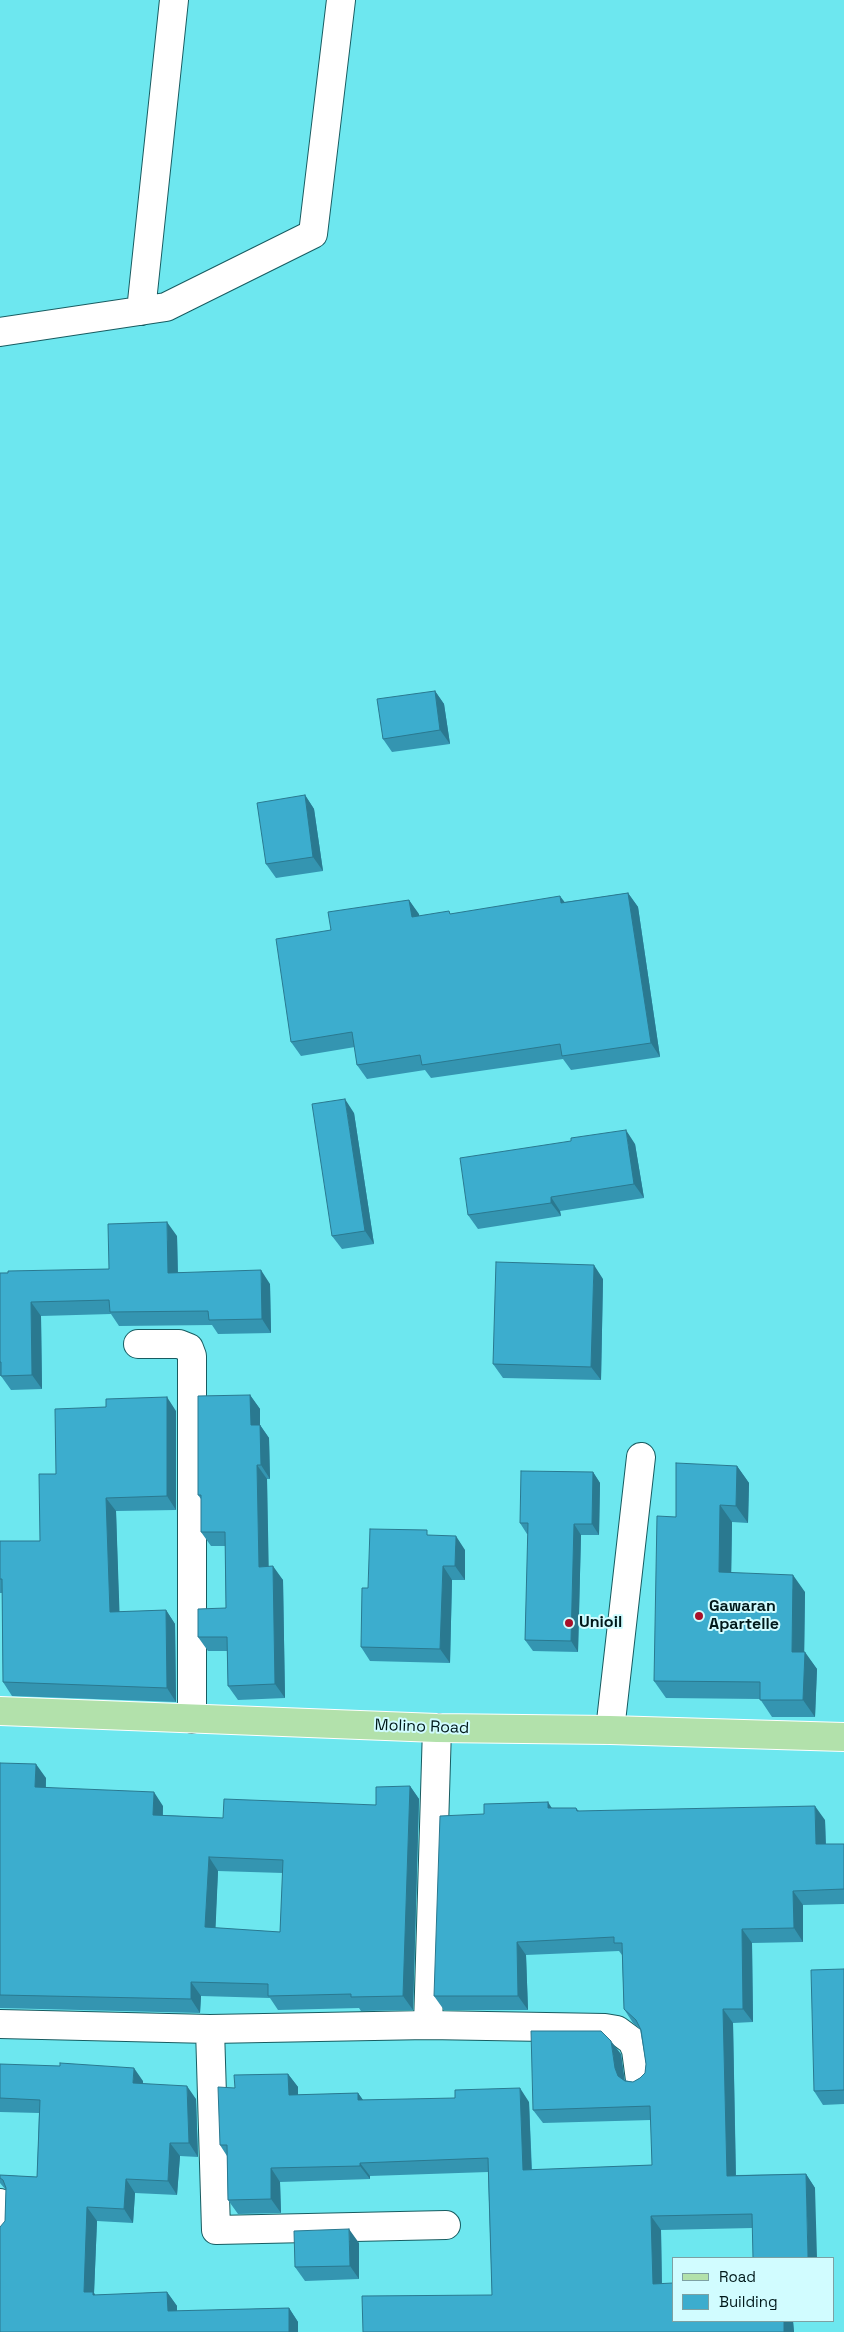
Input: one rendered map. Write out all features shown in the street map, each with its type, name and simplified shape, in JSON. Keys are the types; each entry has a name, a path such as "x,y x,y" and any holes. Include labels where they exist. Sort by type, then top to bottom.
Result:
{"main road":[{"name":"Molino Road","path":"0,1711 436,1728 610,1730 844,1737"}],"street":[{"path":"141,311 174,0"},
{"path":"0,332 166,307 313,234 341,0"},
{"path":"138,1344 180,1344 189,1348 192,1356 192,1719"},
{"path":"610,1730 642,1458"},
{"path":"428,2025 436,1728"},
{"path":"0,2024 210,2029 428,2025 605,2028 617,2030 632,2041 636,2050 640,2080"},
{"path":"210,2029 216,2230 446,2225"}],"building":[{"path":"435,691 440,730 383,739 377,699"},
{"path":"305,795 313,857 266,864 257,803"},
{"path":"628,893 651,1043 562,1056 560,1044 422,1065 420,1055 357,1065 352,1032 291,1042 276,939 331,930 328,912 409,900 412,917 449,911 450,914 560,896 561,903"},
{"path":"345,1099 365,1231 332,1236 312,1104"},
{"path":"626,1130 634,1184 551,1197 551,1203 468,1215 460,1158 571,1141 571,1138"},
{"path":"167,1222 168,1273 261,1270 262,1319 209,1320 208,1311 110,1312 109,1300 31,1302 32,1375 1,1376 0,1273 8,1273 8,1271 109,1269 108,1224"},
{"path":"496,1262 594,1265 591,1367 493,1364"},
{"path":"250,1395 251,1425 260,1425 261,1465 257,1465 259,1567 273,1566 275,1684 228,1686 227,1637 198,1637 198,1609 226,1608 225,1532 201,1532 201,1495 198,1495 198,1396"},
{"path":"167,1397 167,1496 106,1498 110,1612 166,1610 167,1688 3,1682 0,1541 40,1541 39,1474 56,1474 55,1409 106,1407 106,1399"},
{"path":"676,1463 737,1466 736,1506 720,1505 719,1572 793,1575 792,1652 805,1652 803,1700 760,1700 760,1682 654,1681 657,1516 676,1517"},
{"path":"521,1471 593,1472 592,1524 574,1524 571,1641 525,1640 528,1523 520,1523"},
{"path":"370,1529 427,1530 427,1535 456,1536 455,1566 443,1566 440,1649 361,1647 362,1588 368,1588"},
{"path":"0,1763 36,1764 35,1787 154,1792 153,1815 223,1818 224,1799 376,1805 376,1787 410,1786 403,1996 351,1997 351,1994 268,1996 268,1984 191,1982 191,1999 0,1995","holes":["209,1857 283,1860 280,1932 205,1927"]},
{"path":"548,1802 548,1808 576,1808 577,1811 815,1806 816,1844 844,1844 844,1889 793,1891 794,1928 742,1929 743,2009 723,2009 727,2176 806,2174 808,2257 753,2257 752,2214 651,2216 653,2284 672,2283 672,2322 784,2322 784,2332 363,2332 362,2296 492,2295 488,2158 360,2163 360,2166 271,2168 271,2199 228,2200 227,2145 220,2145 218,2087 235,2088 234,2075 288,2074 289,2095 358,2093 358,2100 455,2098 455,2090 520,2088 523,2170 652,2165 650,2106 533,2110 531,2031 601,2031 611,2041 618,2076 625,2081 633,2082 645,2073 646,2064 641,2030 636,2020 624,2009 622,1943 614,1943 614,1937 517,1942 518,1996 434,1996 440,1816 484,1814 484,1804"},
{"path":"844,1969 844,2090 814,2091 811,1970"},
{"path":"60,2063 134,2068 133,2083 187,2086 189,2143 170,2143 168,2181 126,2179 124,2209 87,2207 84,2292 93,2292 93,2295 167,2292 168,2311 289,2308 289,2332 0,2332 0,2227 5,2221 6,2188 0,2175 37,2177 40,2100 0,2098 0,2064 60,2066"},
{"path":"349,2229 350,2266 295,2267 294,2231"}],"place":[{"name":"Gawaran Apartelle","path":"699,1616"},
{"name":"Unioil","path":"569,1623"}]}
